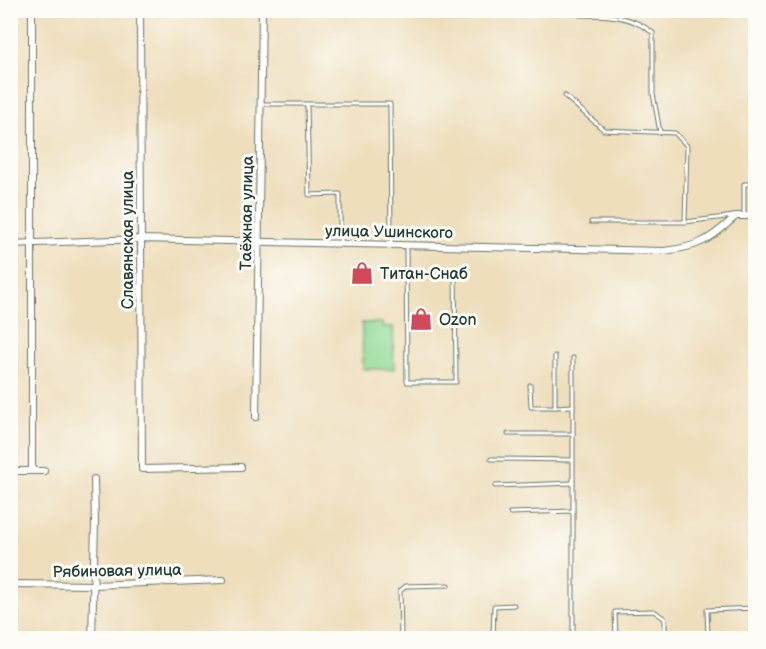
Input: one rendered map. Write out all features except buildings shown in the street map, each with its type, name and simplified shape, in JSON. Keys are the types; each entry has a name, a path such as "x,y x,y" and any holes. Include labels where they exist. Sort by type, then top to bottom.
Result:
{"street":[{"path":"32,10 32,471"},
{"name":"Славянская улица","path":"140,10 139,239 142,469 241,467"},
{"name":"Таёжная улица","path":"256,417 262,10"},
{"path":"736,216 756,216"},
{"name":"улица Ушинского","path":"10,244 139,239 664,251 691,248 712,238 736,216"},
{"path":"10,471 44,471"},
{"path":"92,639 94,479"},
{"name":"Рябиновая улица","path":"12,584 93,585 222,580"}],"lane":[{"path":"580,15 613,13 639,22 653,33 653,94 660,132"},
{"path":"565,96 604,130 675,133 687,146 685,222"},
{"path":"261,104 390,104 391,244"},
{"path":"307,104 309,195 340,194 340,243"},
{"path":"744,216 744,184 756,184"},
{"path":"591,222 685,222 736,216"},
{"path":"406,245 407,382 456,382 455,269"},
{"path":"555,356 555,407"},
{"path":"573,358 573,639"},
{"path":"530,385 531,407 573,406"},
{"path":"508,434 573,434"},
{"path":"491,459 573,460"},
{"path":"495,486 573,483"},
{"path":"510,513 573,511"},
{"path":"401,639 400,591 406,586 448,585"},
{"path":"494,639 494,606 514,605"},
{"path":"708,639 707,610 756,608"},
{"path":"616,639 615,612 654,611 665,619 665,639"}],"green space":[{"path":"362,323 382,323 382,327 393,327 394,369 363,369"}],"place":[{"name":"Титан-Снаб","path":"362,273"},
{"name":"Ozon","path":"421,319"}]}
